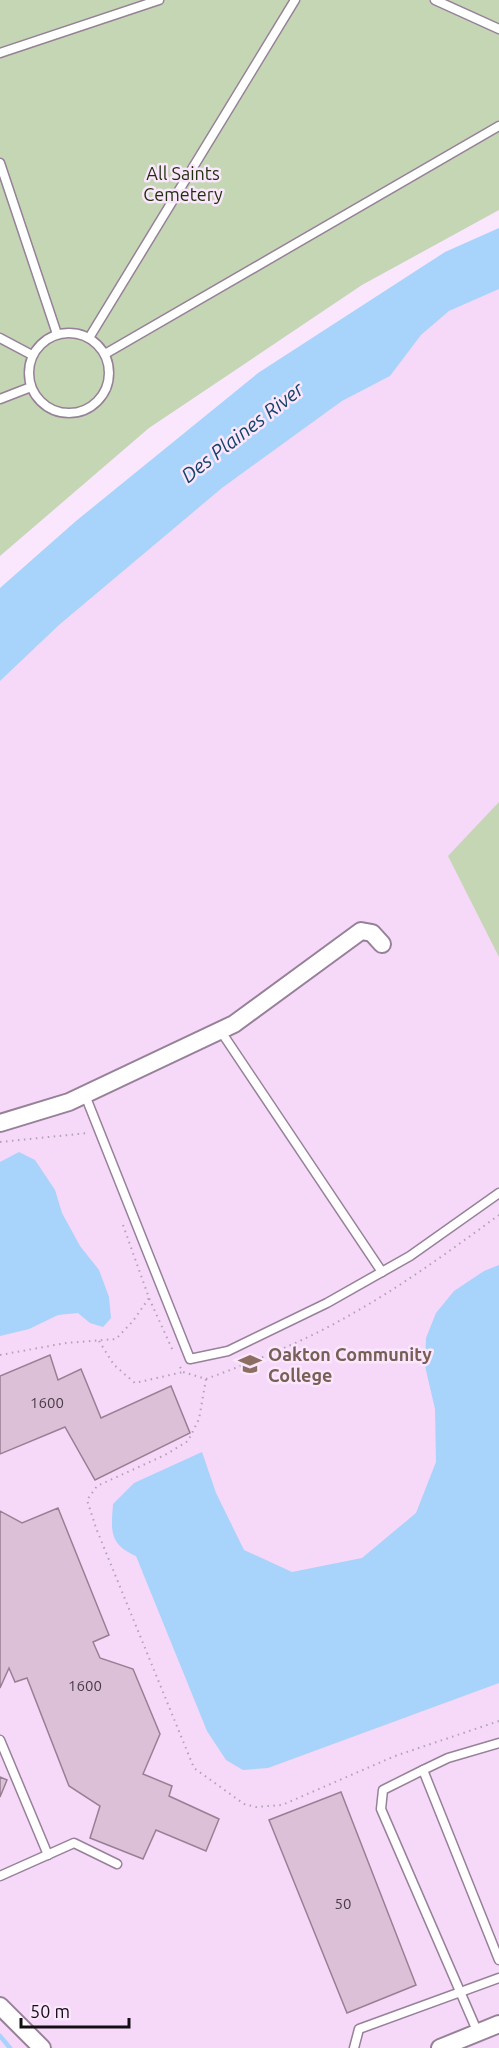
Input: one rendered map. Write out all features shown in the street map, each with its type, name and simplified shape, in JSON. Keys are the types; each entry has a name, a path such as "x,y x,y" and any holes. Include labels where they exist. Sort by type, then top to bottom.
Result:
{"street":[{"path":"0,1123 85,1095 234,1023 361,932 372,933 382,944"},
{"path":"0,2006 42,2048"},
{"path":"440,2048 499,2024"}],"lane":[{"path":"0,54 159,0"},
{"path":"89,338 295,0"},
{"path":"435,0 499,29"},
{"path":"105,354 499,126"},
{"path":"0,163 57,334"},
{"path":"68,332 89,338 105,354 109,380 96,403 85,410 73,413 54,410 38,399 31,387 28,371 32,355 38,346 57,334 68,332"},
{"path":"0,338 32,355"},
{"path":"0,399 31,387"},
{"path":"220,1030 382,1272"},
{"path":"85,1095 190,1359 228,1351 327,1303 410,1256 499,1193"},
{"path":"0,1740 48,1855"},
{"path":"478,2032 381,1809 383,1790 448,1758 499,1743"},
{"path":"423,1770 499,1960"},
{"path":"0,1876 74,1843 117,1864"},
{"path":"354,2048 358,2030 499,1978"}],"path":[{"path":"0,1142 99,1131"},
{"path":"99,1341 114,1365 135,1383 183,1372 206,1379 254,1361 349,1316 439,1259 499,1215"},
{"path":"122,1221 149,1298 173,1351"},
{"path":"0,1355 116,1339 134,1321 149,1298"},
{"path":"178,1362 183,1372"},
{"path":"206,1379 199,1419 188,1441 165,1455 97,1486 87,1500 96,1528 194,1768 244,1804 256,1807 282,1805 395,1756 499,1721"}],"shaded area":[{"name":"Oakton Community College","path":"499,289 499,2048 0,2048 0,681 59,625 222,488 342,401 390,376 421,335 449,311"}],"green space":[{"name":"All Saints Cemetery","path":"0,0 499,0 499,210 362,285 149,428 0,556"},
{"path":"499,802 499,957 448,856"}],"water":[{"name":"Des Plaines River","path":"499,228 499,289 449,311 421,335 390,376 342,401 222,488 59,625 0,681 0,588 76,521 258,373 445,252"},
{"path":"19,1152 35,1160 55,1190 62,1213 80,1246 99,1270 109,1297 111,1318 103,1327 90,1323 78,1313 58,1315 29,1329 0,1336 0,1162"},
{"path":"499,1265 499,1683 268,1768 243,1770 226,1760 207,1731 136,1556 116,1541 112,1529 113,1504 134,1483 202,1452 216,1493 244,1550 292,1572 362,1558 416,1513 436,1462 435,1409 425,1366 426,1338 436,1313 454,1291 484,1271"}],"building":[{"path":"50,1355 58,1380 81,1369 101,1418 171,1386 190,1433 95,1480 65,1427 0,1454 0,1376"},
{"path":"58,1508 109,1635 93,1642 100,1658 133,1669 160,1734 143,1774 172,1786 169,1796 219,1819 206,1851 156,1830 143,1859 90,1838 100,1806 69,1786 27,1678 15,1682 9,1668 0,1688 0,1511 22,1523"},
{"path":"0,1777 7,1780 0,1797"},
{"path":"341,1792 416,1985 347,2013 269,1820"}],"waterway":[{"path":"0,2036 10,2048"}],"place":[{"name":"Oakton Community College","path":"250,1364"}]}
